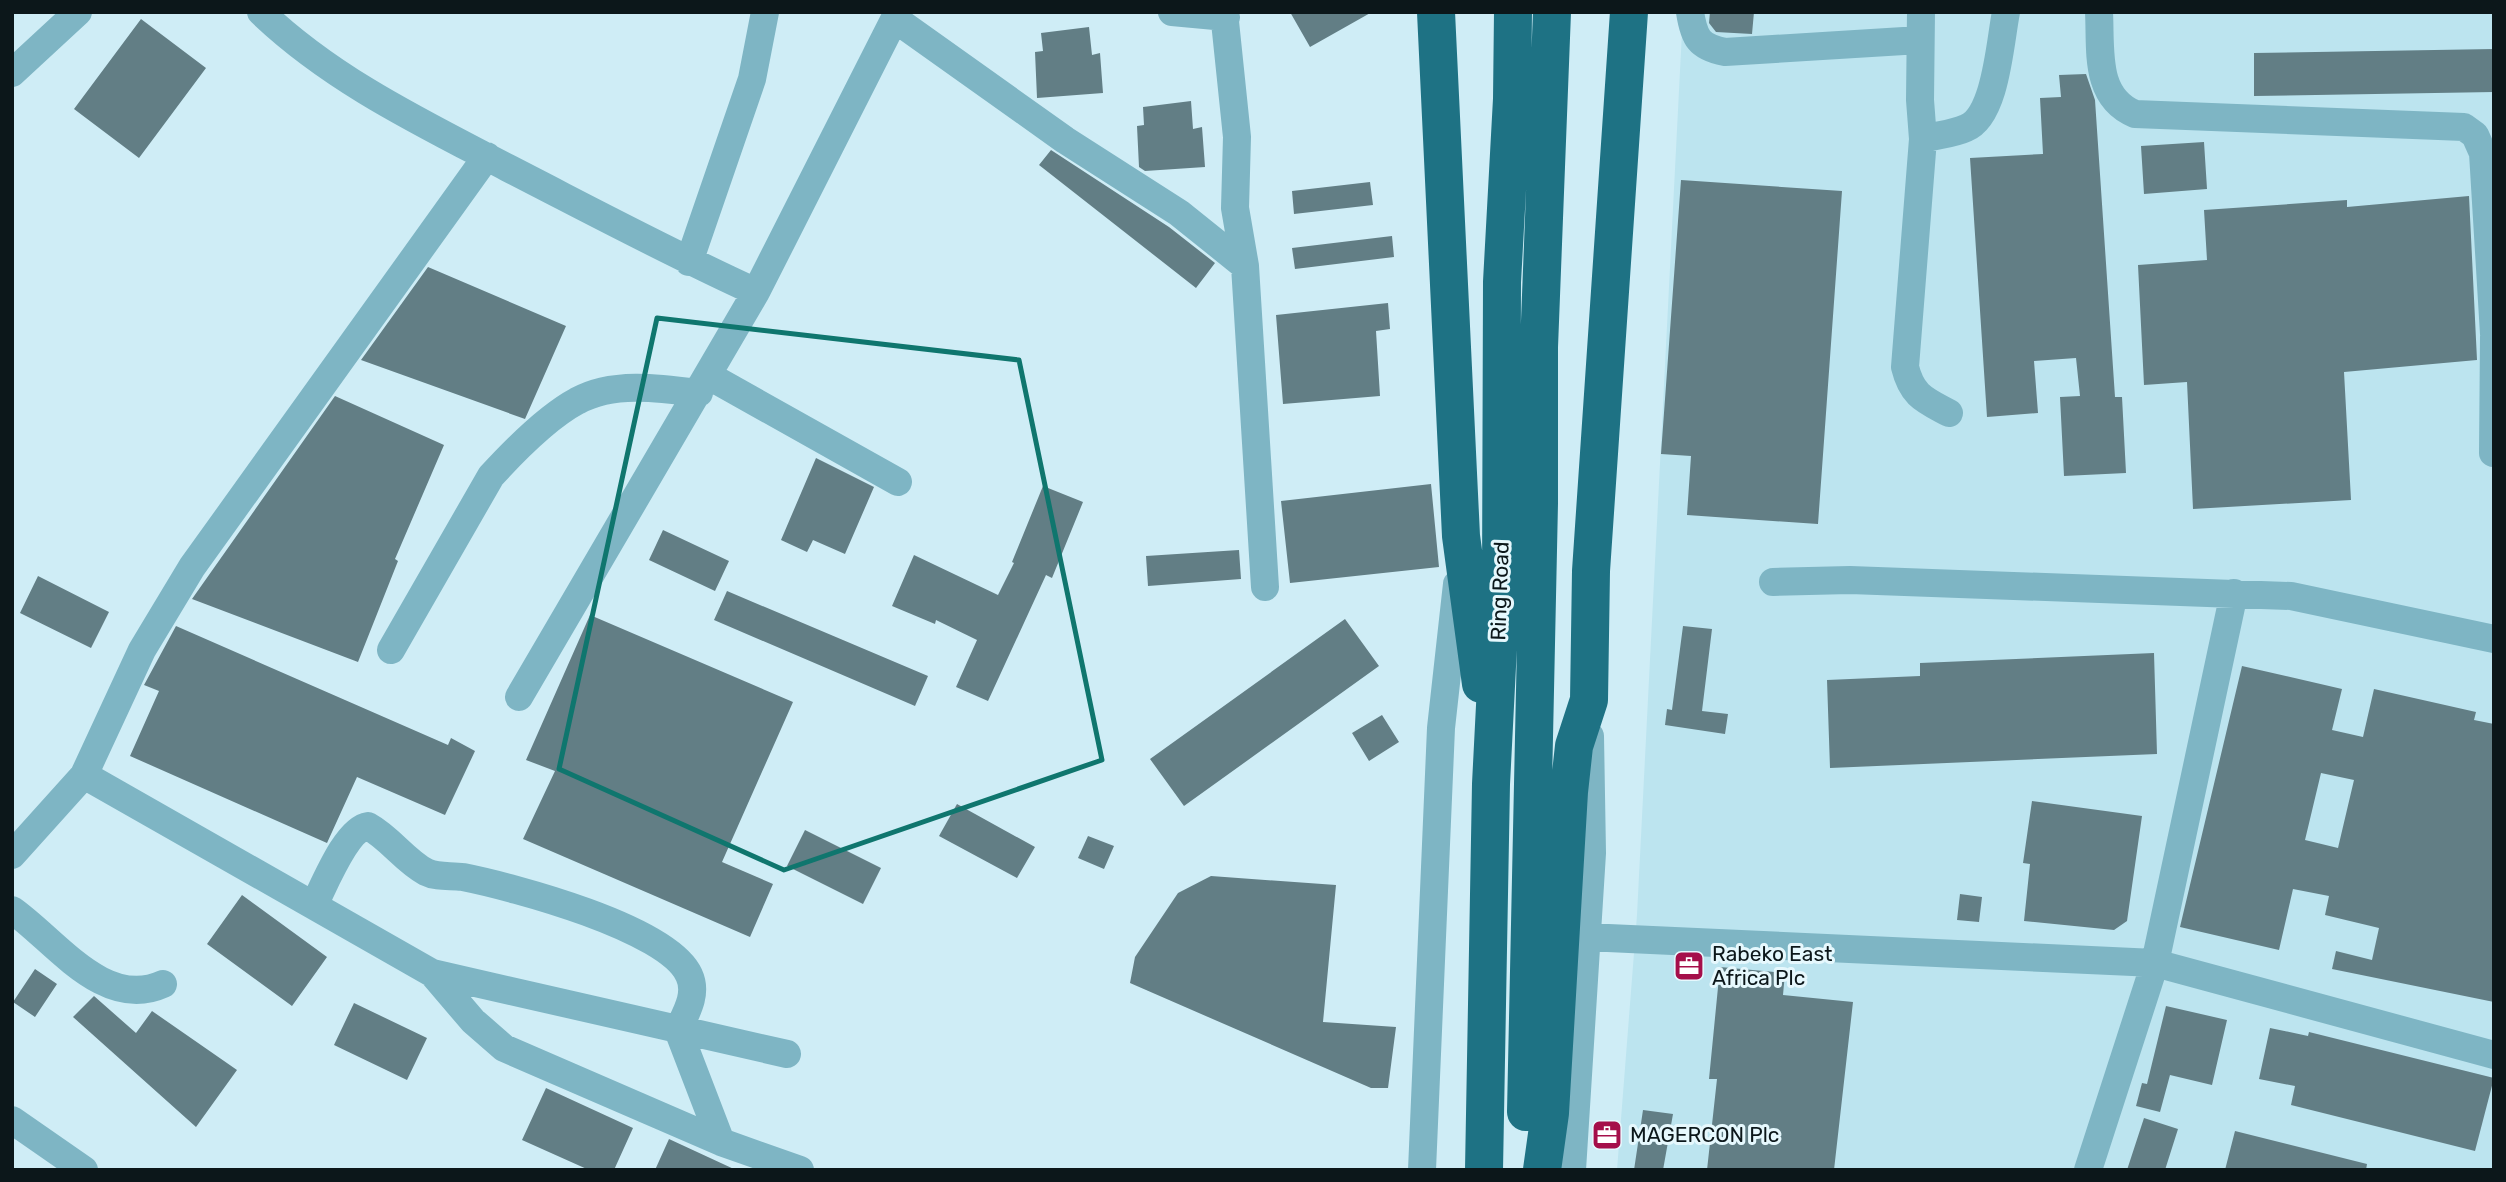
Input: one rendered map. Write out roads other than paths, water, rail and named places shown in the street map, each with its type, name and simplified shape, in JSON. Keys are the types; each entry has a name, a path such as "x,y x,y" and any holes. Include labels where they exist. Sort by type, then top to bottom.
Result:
{"highway":[{"path":"1436,12 1461,536 1470,622 1493,755"},
{"name":"Ring Road","path":"1484,1170 1493,755 1501,575 1502,282 1512,99 1513,12"},
{"name":"Ring Road","path":"1525,1170 1539,503 1539,347 1552,12"},
{"path":"1542,1170 1550,1113 1569,792 1574,746 1589,700 1591,571 1629,12"}],"street":[{"path":"12,73 78,12"},
{"path":"261,12 283,33 374,96 423,126 487,156 689,262 756,292"},
{"path":"689,262 752,79 765,12"},
{"path":"1172,12 1225,15 1237,137 1235,208 1245,266 1265,587"},
{"path":"1690,12 1693,32 1707,49 1725,52 1921,26 1923,139 1905,367 1909,385 1921,398 1950,413"},
{"path":"1923,139 1966,128 1978,120 1986,108 2006,12"},
{"path":"2099,12 2104,83 2122,108 2135,114 2464,127 2475,135 2483,153 2494,336 2493,453"},
{"path":"519,697 756,292 896,16 1065,139 1179,213 1245,266"},
{"path":"12,855 84,775 142,650 192,567 487,156"},
{"path":"391,650 491,476 513,452 577,401 605,391 704,384 898,482"},
{"path":"1422,1170 1441,728 1461,536"},
{"path":"1773,582 1850,580 2291,596 2494,639"},
{"path":"2088,1170 2155,963 2234,593"},
{"path":"1572,1170 1592,853 1589,700"},
{"path":"84,775 432,973 787,1054"},
{"path":"314,905 350,837 359,827 368,826 425,872 461,876 550,900 633,930 680,961 690,976 692,1000 678,1030 721,1142"},
{"path":"12,910 77,965 115,986 145,992 163,984"},
{"path":"1586,937 2155,963 2494,1055"},
{"path":"432,973 473,1021 504,1048 721,1142 800,1170"},
{"path":"12,1120 84,1170"}],"place":[{"name":"Rabeko East Africa Plc","path":"1689,966"},
{"name":"MAGERCON Plc","path":"1607,1135"}]}
